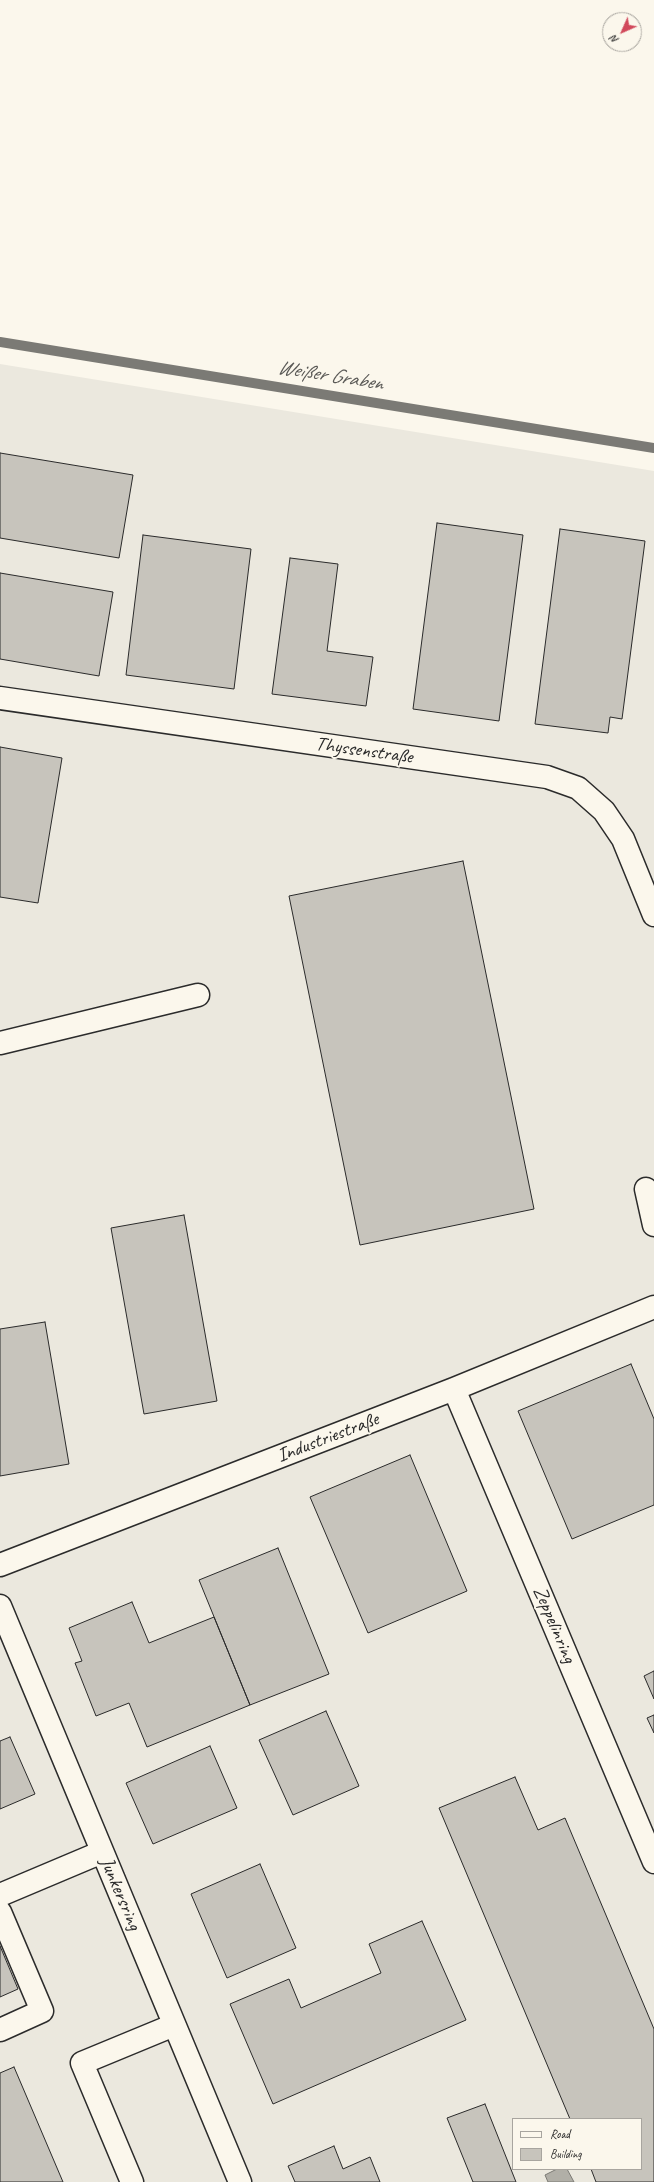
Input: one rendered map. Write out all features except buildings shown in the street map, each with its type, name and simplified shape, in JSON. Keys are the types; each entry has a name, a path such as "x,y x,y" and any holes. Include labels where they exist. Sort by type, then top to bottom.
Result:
{"street":[{"name":"Thyssenstraße","path":"0,698 546,777 578,788 604,811 623,839 654,915"},
{"path":"0,1043 198,995"},
{"path":"646,1189 654,1225"},
{"name":"Industriestraße","path":"0,1565 454,1388 654,1307"},
{"name":"Zeppelinring","path":"454,1388 654,1862"},
{"name":"Junkersring","path":"0,1606 240,2182"},
{"path":"0,1896 102,1852"},
{"path":"0,1912 42,2011 0,2030"},
{"path":"132,2182 82,2063 174,2024"}],"shaded area":[{"path":"0,364 654,471 654,2182 0,2182"},
{"path":"555,2170 568,2170 574,2182 548,2182 545,2175"}],"waterway":[{"name":"Weißer Graben","path":"0,342 654,448"}]}
